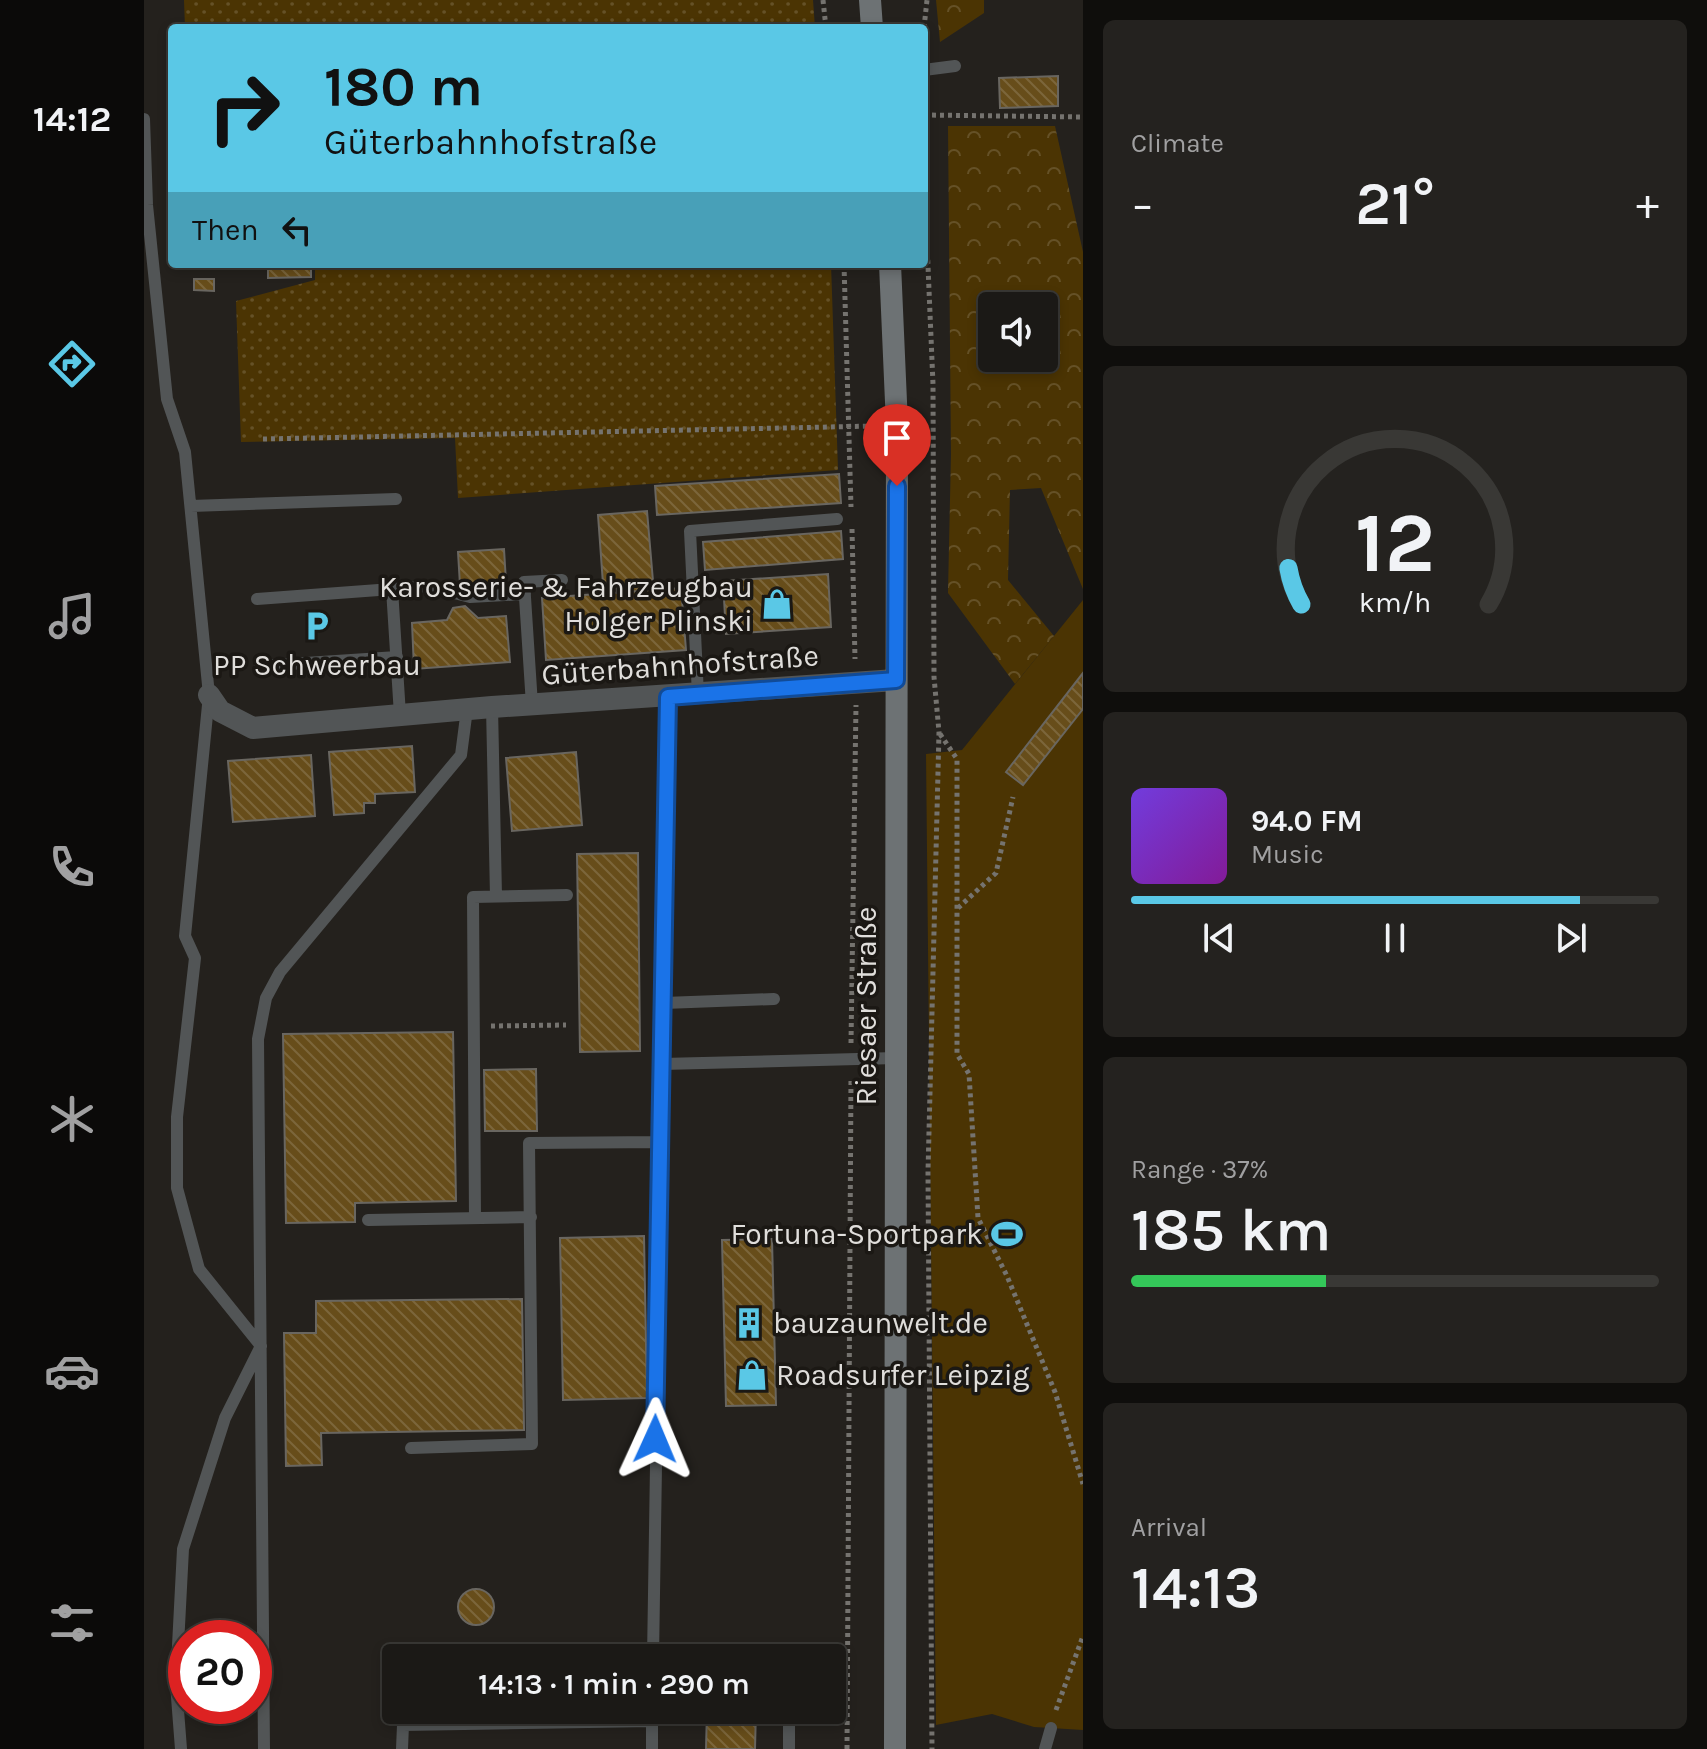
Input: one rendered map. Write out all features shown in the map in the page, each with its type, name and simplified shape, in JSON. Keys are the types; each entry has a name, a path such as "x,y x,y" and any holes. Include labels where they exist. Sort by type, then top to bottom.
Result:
{"main road":[{"path":"870,0 872,24"},
{"name":"Riesaer Straße","path":"890,268 897,425 895,1749"}],"street":[{"name":"Güterbahnhofstraße","path":"209,695 220,711 253,728 492,707 896,680"}],"lane":[{"path":"928,69 955,66"},
{"path":"144,119 147,205 167,399 185,452 209,695 185,936 195,958 177,1117 177,1188 199,1269 261,1346"},
{"path":"191,506 396,499"},
{"path":"698,695 690,531 837,519"},
{"path":"532,705 524,582 562,580"},
{"path":"257,599 427,586 470,597 525,594"},
{"path":"392,589 400,715"},
{"path":"260,666 397,657"},
{"path":"653,1644 668,697"},
{"path":"492,707 496,896"},
{"path":"264,1749 258,1039 266,998 280,972 461,755 467,709"},
{"path":"475,1218 473,897 567,895"},
{"path":"664,1003 774,999"},
{"path":"662,1064 896,1058"},
{"path":"411,1448 532,1444 529,1143 661,1142"},
{"path":"368,1220 531,1217"},
{"path":"181,1749 176,1684 183,1549 225,1418 261,1346"},
{"path":"402,1749 403,1725 431,1724"},
{"path":"652,1724 652,1749"},
{"path":"789,1724 789,1749"},
{"path":"1045,1749 1051,1728"}],"path":[{"path":"823,0 826,24"},
{"path":"924,24 927,0"},
{"path":"928,115 1083,117"},
{"path":"928,266 933,384 934,677 939,732 928,1172 932,1749"},
{"path":"844,268 856,683 847,1749"},
{"path":"263,439 897,425"},
{"path":"939,732 957,759 957,1054 969,1074 978,1218 1007,1276 1055,1392 1083,1484"},
{"path":"958,908 996,873 1013,797"},
{"path":"474,1026 566,1025"},
{"path":"1051,1728 1083,1636"}],"green space":[{"path":"184,0 813,0 815,24 185,24"},
{"path":"936,0 984,0 984,13 940,42"},
{"path":"948,126 1055,126 1083,252 1083,589 1041,488 1010,490 1008,580 1054,636 1015,684 948,593 951,454"},
{"path":"315,268 831,268 838,470 458,498 455,438 241,442 236,301 315,280"},
{"name":"Fortuna-Sportpark","path":"1083,600 1083,1730 1034,1727 992,1714 936,1725 926,754 962,750"}],"building":[{"path":"1058,76 1058,106 1000,108 999,78"},
{"path":"268,268 311,268 311,277 268,278"},
{"path":"194,279 214,279 214,291 194,290"},
{"path":"839,474 841,503 657,515 655,486"},
{"path":"647,511 653,581 639,582 640,591 617,593 616,583 603,584 598,515"},
{"path":"841,531 843,559 705,570 703,542"},
{"path":"504,549 506,582 460,585 458,552"},
{"name":"Karosserie- & Fahrzeugbau Holger Plinski","path":"828,574 831,627 726,634 723,581"},
{"path":"681,588 686,650 546,660 542,598"},
{"path":"465,606 478,618 506,616 510,662 414,669 412,623 447,620 453,608"},
{"path":"1083,673 1083,709 1023,785 1006,772"},
{"path":"412,746 415,792 375,794 375,803 364,803 364,813 334,815 329,752"},
{"path":"576,752 582,825 512,831 506,758"},
{"path":"311,755 315,816 233,822 228,761"},
{"path":"638,853 640,1051 580,1052 577,854"},
{"path":"453,1032 456,1201 355,1203 355,1222 286,1223 283,1034"},
{"path":"536,1069 537,1131 485,1131 484,1070"},
{"path":"644,1236 647,1398 563,1400 560,1238"},
{"name":"bauzaunwelt.de","path":"772,1239 776,1405 726,1406 722,1240"},
{"path":"522,1299 524,1430 321,1433 322,1465 286,1466 284,1333 316,1333 316,1301"},
{"path":"476,1589 489,1594 494,1607 489,1620 476,1625 463,1620 458,1607 463,1594"},
{"path":"707,1724 756,1724 755,1749 706,1749"}],"place":[{"name":"Karosserie- & Fahrzeugbau Holger Plinski","path":"777,604"},
{"name":"PP Schweerbau","path":"317,626"},
{"name":"Fortuna-Sportpark","path":"1007,1234"},
{"name":"bauzaunwelt.de","path":"749,1323"},
{"name":"Roadsurfer Leipzig","path":"752,1375"}],"route":[{"path":"655,1439 668,697 896,680 897,486"}]}
